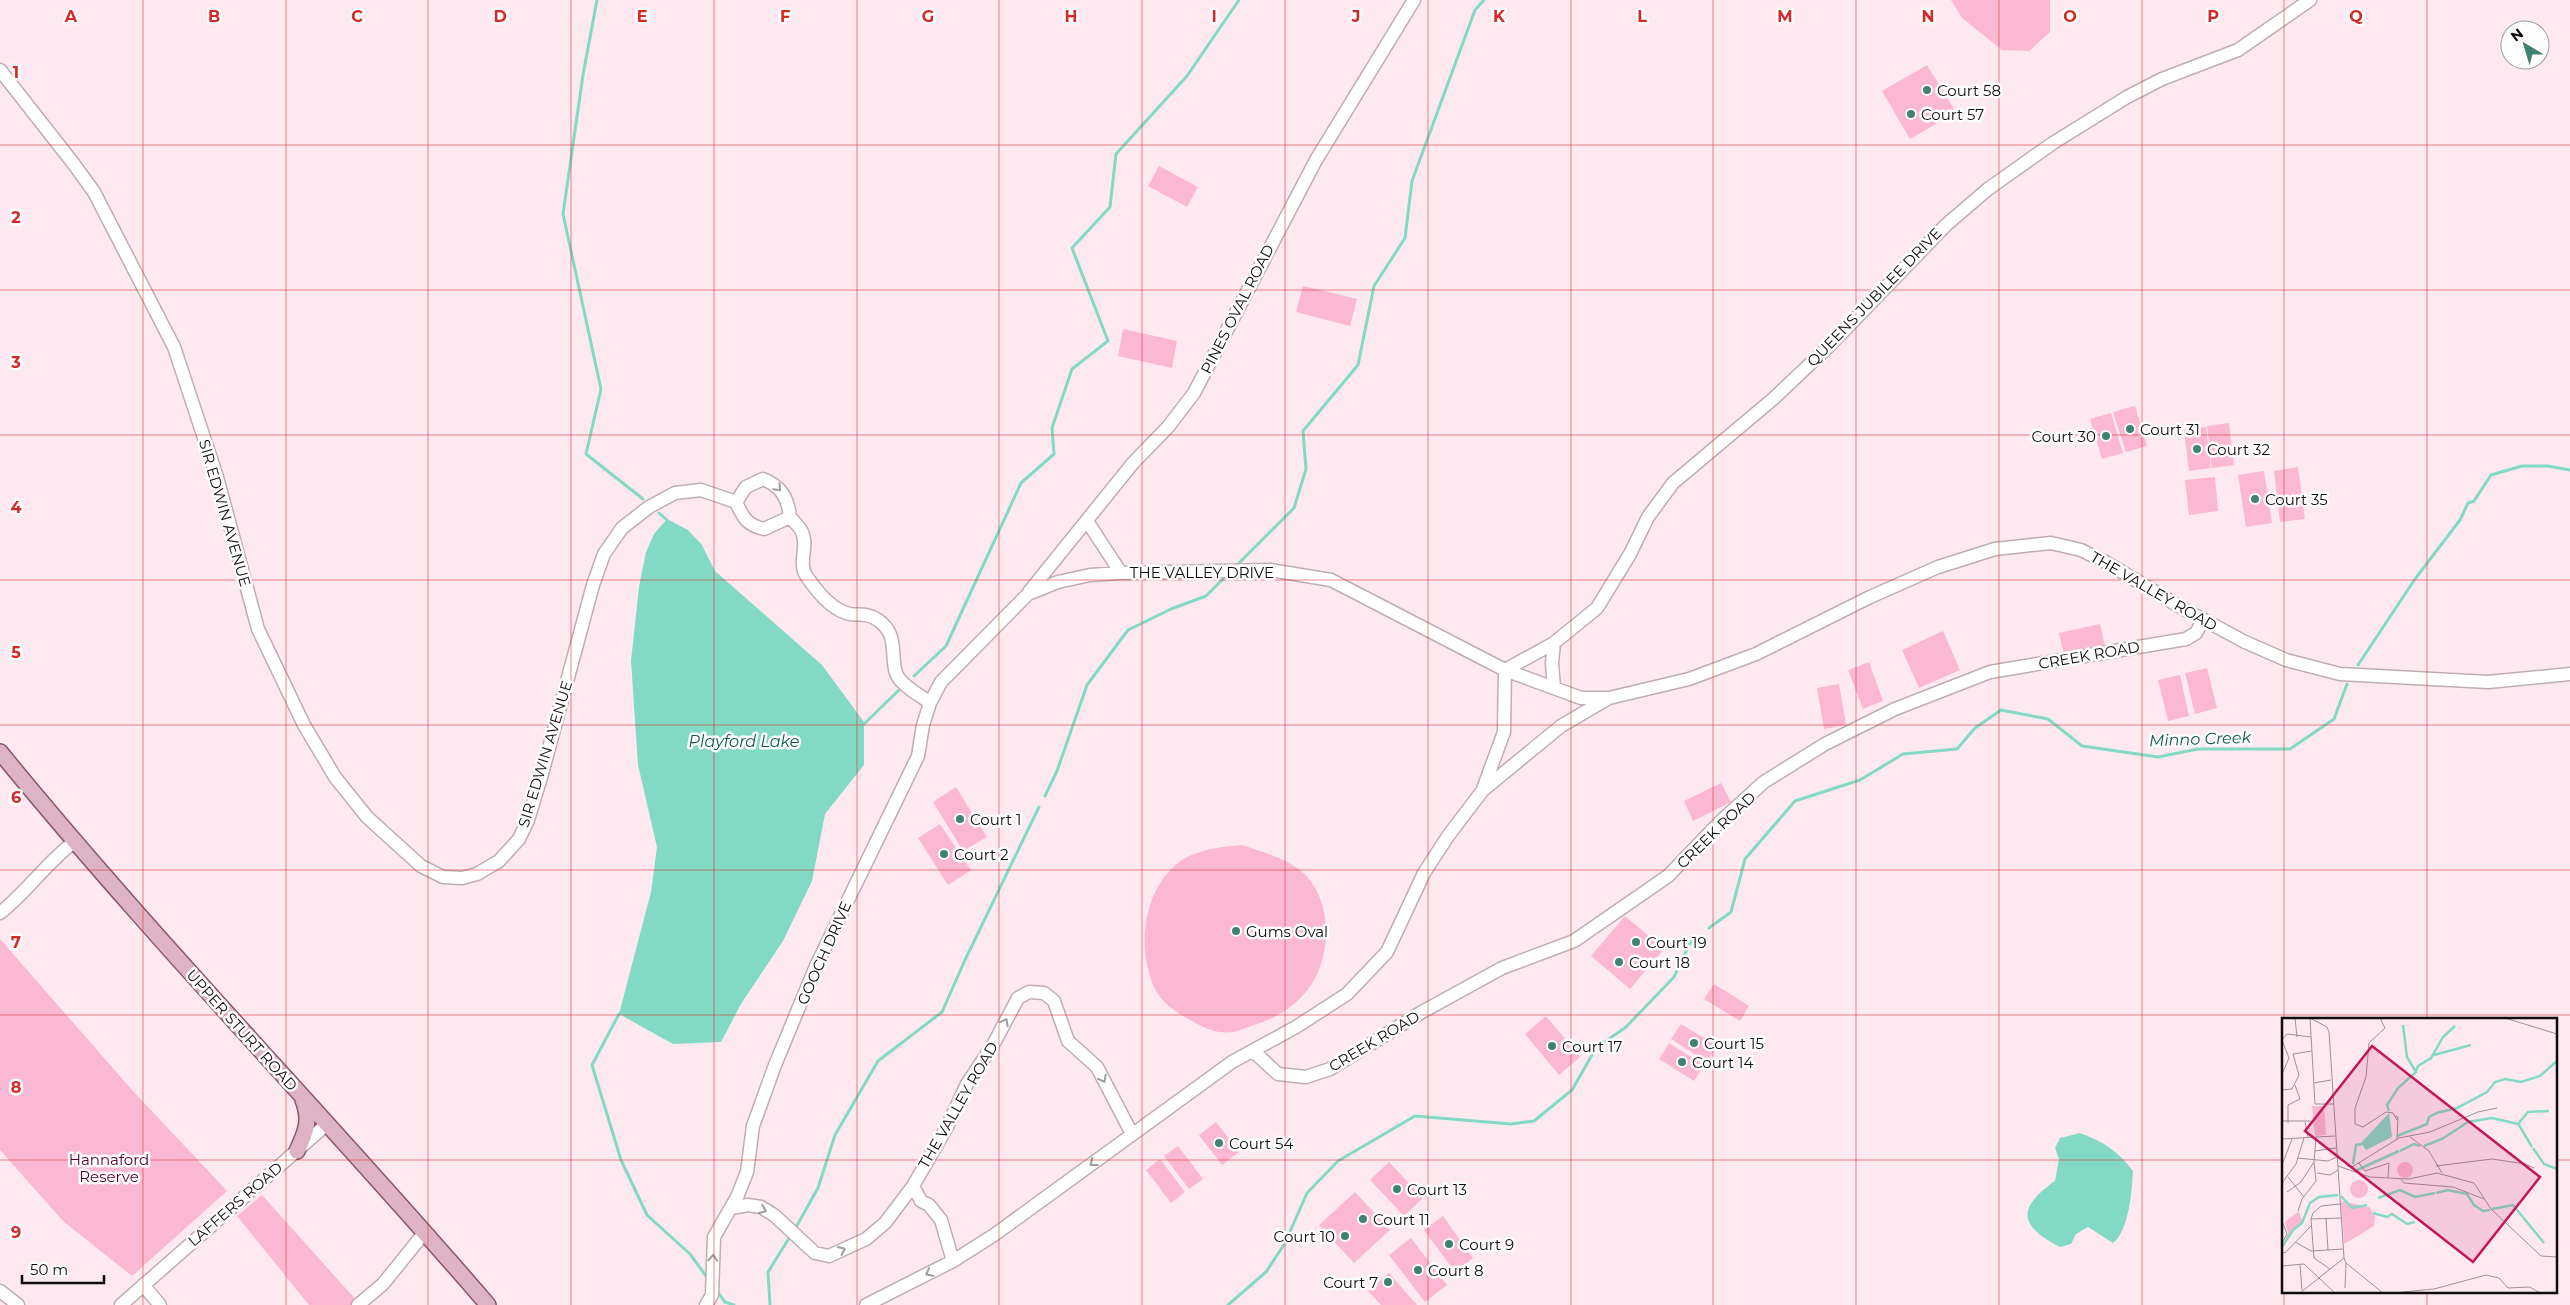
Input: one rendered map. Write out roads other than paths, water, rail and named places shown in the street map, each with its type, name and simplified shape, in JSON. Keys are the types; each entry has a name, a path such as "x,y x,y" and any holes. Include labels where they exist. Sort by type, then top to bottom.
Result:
{"main road":[{"name":"UPPER STURT ROAD","path":"0,752 74,842 425,1232 488,1305"},
{"path":"296,1151 307,1129 308,1112 302,1096"}],"street":[{"name":"PINES OVAL ROAD","path":"1028,594 1133,463 1168,427 1194,393 1316,160 1414,0"},
{"name":"QUEENS JUBILEE DRIVE","path":"1505,670 1554,643 1596,608 1630,554 1648,517 1673,483 1780,392 1829,346 1946,224 1988,189 2102,112 2162,79 2238,50 2310,0"},
{"name":"SIR EDWIN AVENUE","path":"0,70 74,163 94,192 174,347 216,477 258,629 300,716 335,777 367,816 421,866 443,877 462,878 477,874 499,861 519,839 528,820 542,774 593,585 610,542 622,528 649,507 675,493 701,490 736,502"},
{"path":"790,517 764,529 752,526 741,513 736,502 746,488 763,478 776,484 784,494 789,505 790,517 802,532 802,566 805,575 821,596 847,614 864,613 879,620 890,634 895,647 896,671 899,679 930,703"},
{"path":"1087,522 1121,572"},
{"name":"THE VALLEY ROAD","path":"1483,790 1504,732 1505,670 1581,698 1609,698 1689,679 1756,654 1870,597 1938,567 1995,549 2015,546 2051,543 2081,550 2107,562 2203,620 2286,660 2340,674 2488,682 2570,674"},
{"name":"THE VALLEY DRIVE","path":"930,703 942,682 1028,594 1058,582 1090,575 1121,572 1270,570 1331,580 1505,670"},
{"name":"CREEK ROAD","path":"1253,1051 1278,1074 1306,1077 1330,1070 1422,1012 1502,968 1574,941 1668,876 1722,820 1764,782 1825,744 1896,709 1990,672 2186,638 2196,633 2203,620"},
{"path":"1554,643 1552,663 1554,688"},
{"name":"THE VALLEY ROAD","path":"866,1305 953,1261 1027,1212 1232,1062 1347,994 1387,952 1424,873 1448,836 1483,790 1562,726 1609,698"},
{"name":"GOOCH DRIVE","path":"706,1305 712,1295 714,1237 731,1208 747,1172 753,1126 775,1065 816,966 918,756 923,725 930,703"},
{"path":"0,913 18,899 56,856 74,842"},
{"name":"THE VALLEY ROAD","path":"731,1208 748,1205 761,1207 774,1215 815,1253 829,1256 866,1239 885,1223 913,1186 948,1125 967,1084 993,1045 1018,998 1030,992 1044,993 1054,1001 1068,1041 1097,1067 1132,1134"},
{"name":"LAFFERS ROAD","path":"121,1305 327,1124"},
{"path":"913,1186 921,1200 941,1220 953,1261"},
{"path":"358,1305 383,1284 425,1232"},
{"path":"143,1285 160,1305"},
{"path":"0,1291 18,1305"}],"water":[{"name":"Playford Lake","path":"667,519 688,530 702,545 715,571 822,665 864,722 864,765 825,814 812,881 783,941 741,1004 721,1042 673,1044 619,1014 651,892 657,847 638,765 631,661 639,587 646,552 654,534"},
{"path":"2080,1133 2110,1148 2133,1171 2129,1210 2123,1229 2113,1243 2088,1227 2076,1234 2071,1244 2060,1247 2046,1239 2030,1224 2029,1208 2034,1200 2055,1181 2059,1159 2055,1148 2060,1138"}],"waterway":[{"path":"597,0 583,75 563,214 601,389 586,454 643,499"},
{"path":"914,676 946,646 1021,483 1054,454 1052,428 1072,369 1108,341 1072,248 1110,207 1116,154 1187,76 1239,0"},
{"path":"1235,567 1294,508 1306,469 1303,431 1358,365 1374,286 1405,238 1412,181 1475,10 1484,0"},
{"name":"Minno Creek","path":"2358,665 2415,579 2460,520 2468,503 2474,501 2491,475 2522,466 2548,466 2570,470"},
{"path":"659,513 668,521"},
{"path":"1045,796 1057,771 1087,685 1128,630 1171,609 1206,596 1227,575"},
{"name":"Minno Creek","path":"1709,928 1731,912 1745,859 1795,801 1860,780 1903,754 1957,749 1975,728 2001,710 2048,719 2082,746 2158,757 2198,749 2290,749 2334,719 2347,684"},
{"path":"862,726 899,690"},
{"path":"795,1229 818,1188 835,1135 878,1061 942,1012 1039,807"},
{"name":"Minno Creek","path":"1228,1305 1266,1272 1285,1243 1307,1193 1338,1161 1415,1116 1511,1124 1534,1121 1572,1090 1596,1048 1626,1027 1674,977 1690,943 1694,939"},
{"path":"623,1013 619,1014 592,1065 621,1160 647,1215 690,1254 706,1276"},
{"path":"770,1305 768,1272 791,1235"},
{"path":"717,1291 725,1302 734,1305"}],"place":[{"name":"Court 58","path":"1927,90"},
{"name":"Court 57","path":"1911,114"},
{"name":"Court 31","path":"2130,429"},
{"name":"Court 30","path":"2106,436"},
{"name":"Court 32","path":"2197,449"},
{"name":"Court 35","path":"2255,499"},
{"name":"Court 1","path":"960,819"},
{"name":"Court 2","path":"944,854"},
{"name":"Gums Oval","path":"1236,931"},
{"name":"Court 19","path":"1636,942"},
{"name":"Court 18","path":"1619,962"},
{"name":"Court 15","path":"1694,1043"},
{"name":"Court 17","path":"1552,1046"},
{"name":"Court 14","path":"1682,1062"},
{"name":"Court 54","path":"1219,1143"},
{"name":"Court 13","path":"1397,1189"},
{"name":"Court 11","path":"1363,1219"},
{"name":"Court 10","path":"1345,1236"},
{"name":"Court 9","path":"1449,1244"},
{"name":"Court 8","path":"1418,1270"},
{"name":"Court 7","path":"1388,1282"}],"park label":[{"name":"Hannaford Reserve","path":"109,1168"}]}
